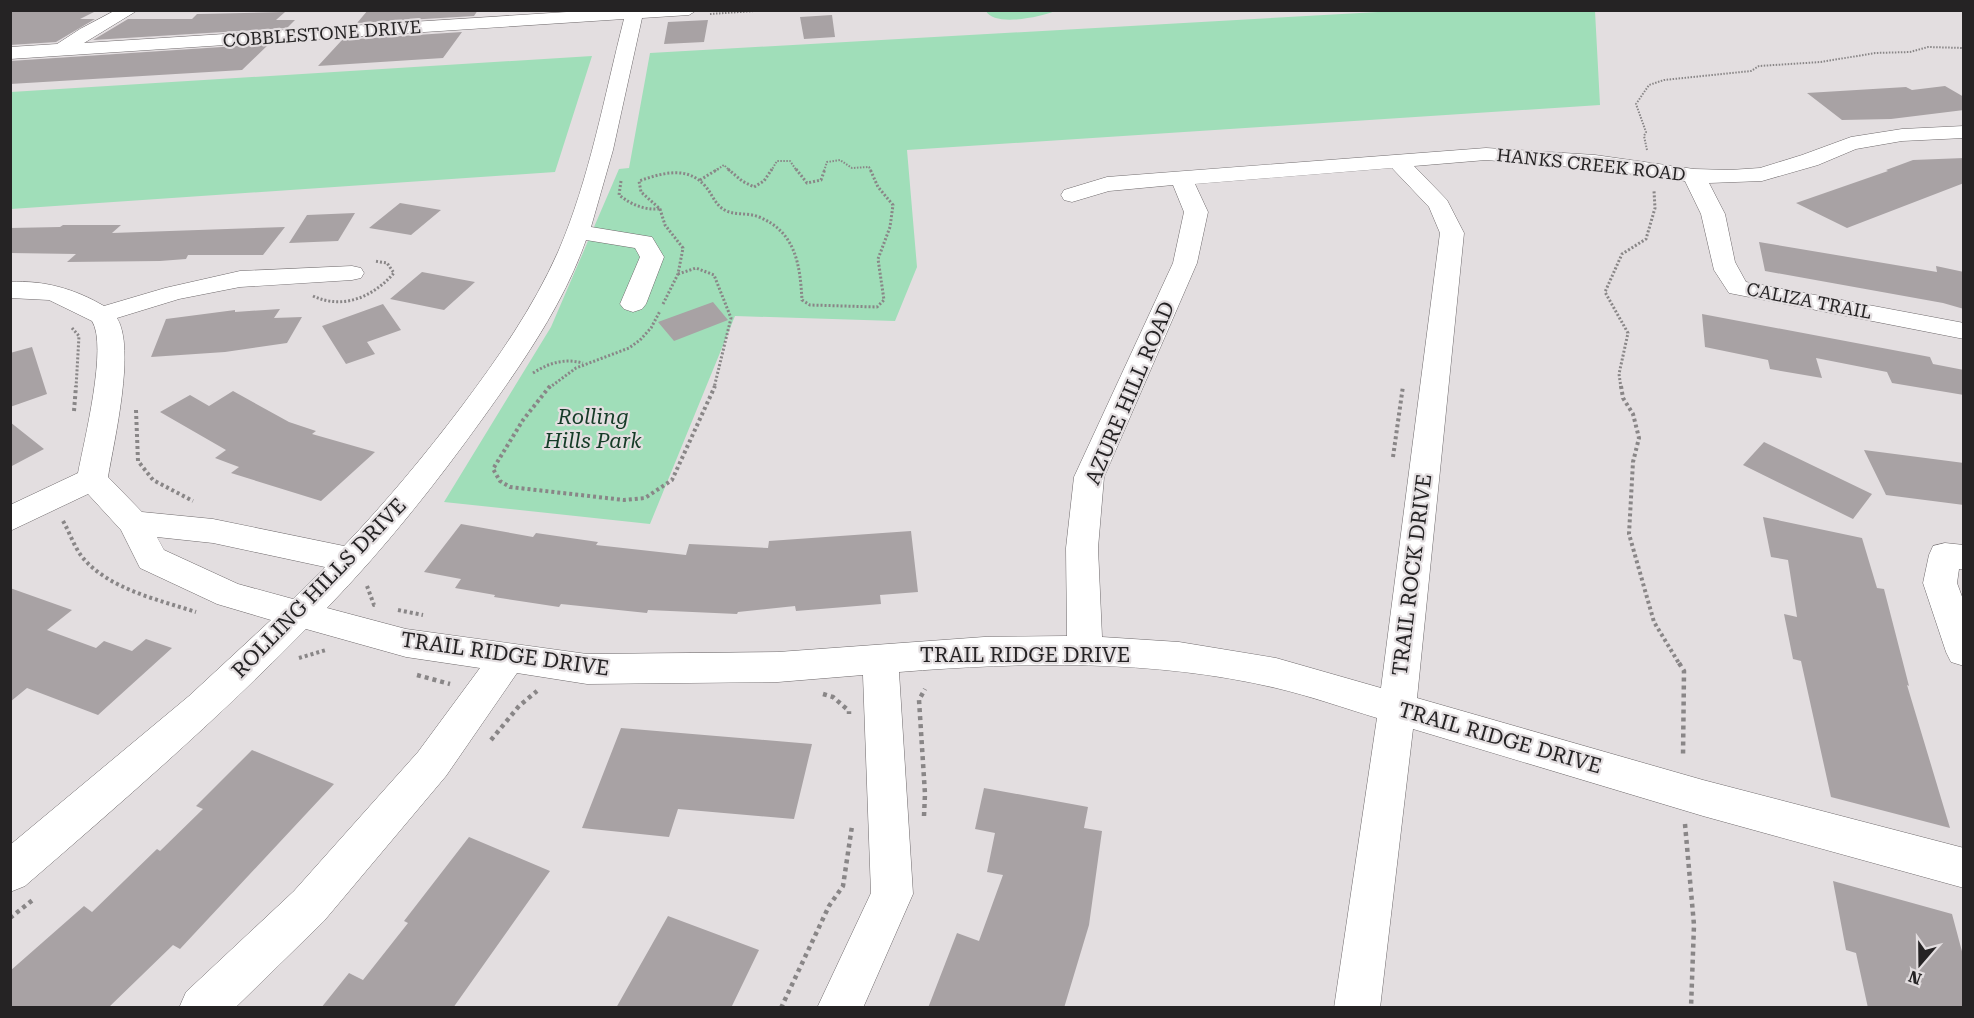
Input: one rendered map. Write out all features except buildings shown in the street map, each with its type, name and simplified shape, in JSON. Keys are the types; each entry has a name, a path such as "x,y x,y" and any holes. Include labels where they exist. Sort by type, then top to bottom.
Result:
{"street":[{"path":"63,50 86,33 130,10"},
{"name":"COBBLESTONE DRIVE","path":"10,53 314,35 504,16 689,10"},
{"name":"ROLLING HILLS DRIVE","path":"10,872 172,734 300,615 385,524 458,434 511,358 555,284 577,232 599,164 634,12"},
{"path":"314,35 327,19"},
{"name":"HANKS CREEK ROAD","path":"1072,195 1107,184 1486,154 1595,162 1694,176 1730,177 1762,174 1810,160 1851,143 1902,135 1964,132"},
{"name":"TRAIL ROCK DRIVE","path":"1357,1008 1397,708 1452,233 1439,205 1397,161"},
{"name":"CALIZA TRAIL","path":"1694,176 1713,215 1721,261 1727,276 1738,288 1964,331"},
{"name":"AZURE HILL ROAD","path":"1085,650 1082,548 1089,477 1185,263 1196,212 1181,178"},
{"path":"577,232 644,242 652,257 633,304"},
{"path":"100,315 174,293 240,279 352,273"},
{"path":"10,290 24,289 67,296 100,315 107,323 111,340 111,361 92,479 10,520"},
{"name":"TRAIL RIDGE DRIVE","path":"92,479 132,523 152,559 229,595 406,643 587,669 778,668 984,651 1085,650 1179,657 1276,673 1703,798 1964,868"},
{"path":"132,523 213,531 352,560"},
{"path":"1954,556 1940,583 1964,652"},
{"path":"840,1008 892,894 880,658"},
{"path":"202,1008 309,906 432,764 507,659"}],"path":[{"path":"1180,10 1203,10"},
{"path":"1644,136 1646,132 1636,104 1649,86 1664,80 1751,71 1759,66 1821,62 1875,53 1910,52 1928,47 1964,48"},
{"path":"678,274 696,268 714,275 731,318 715,386 672,480 645,498 624,500 510,487 500,481 493,469 537,398 561,376 586,362 618,355 636,345 655,324 678,274 683,248 665,225 660,209 641,192 639,181 664,171 685,173 700,180 723,209 758,217 789,237 800,264 802,300 810,305 877,307 884,300 878,259 890,227 892,205 878,187 868,167 852,168 840,160 827,162 821,180 807,183 790,161 777,161 763,184 756,188 744,184 724,165 700,180"},
{"path":"621,177 619,195 632,205 648,210 660,209"},
{"path":"1653,184 1655,207 1646,239 1622,254 1605,292 1628,333 1618,374 1623,398 1633,414 1639,438 1633,462 1629,534 1654,622 1684,671 1683,757"},
{"path":"311,295 318,300 337,305 360,298"},
{"path":"69,323 79,336 74,417"},
{"path":"136,403 138,461 153,480 196,503"},
{"path":"63,520 73,542 88,563 135,593 200,614"},
{"path":"369,594 374,605 386,607"},
{"path":"397,610 432,617"},
{"path":"833,697 849,711 849,722"},
{"path":"781,1008 830,906 843,886 852,815"},
{"path":"1684,815 1694,925 1691,1008"}],"green space":[{"path":"986,11 1055,11 1029,18 1008,20 998,19"},
{"name":"Rolling Hills Park","path":"1396,11 1595,11 1600,105 907,150 917,267 895,321 735,316 650,524 444,502 551,327 619,169 629,168 650,53"},
{"path":"592,56 555,172 11,209 11,92"}]}
